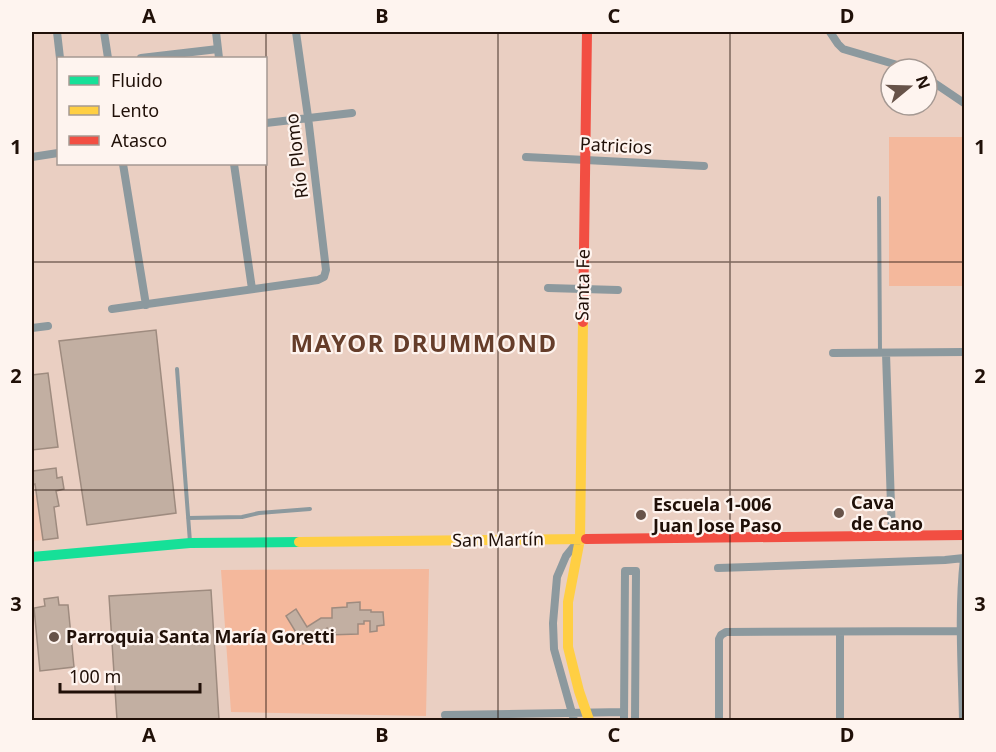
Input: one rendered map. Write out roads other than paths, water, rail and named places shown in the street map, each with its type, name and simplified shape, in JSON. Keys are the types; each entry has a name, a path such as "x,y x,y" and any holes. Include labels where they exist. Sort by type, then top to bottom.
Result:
{"main road":[{"name":"Santa Fe","path":"587,32 579,539 568,602 568,647 587,716"},
{"name":"San Martín","path":"32,556 190,543 964,536"}],"street":[{"path":"57,32 60,57"},
{"path":"104,32 108,57"},
{"path":"216,32 219,57"},
{"name":"Río Plomo","path":"252,289 318,280 324,277 326,270 296,32"},
{"path":"830,32 838,44 848,51 879,60"},
{"path":"150,57 218,49"},
{"path":"939,86 964,104"},
{"path":"267,123 352,113"},
{"path":"32,157 57,153"},
{"name":"Patricios","path":"526,157 704,166"},
{"path":"123,165 146,305"},
{"path":"112,309 252,289 234,165"},
{"path":"548,288 618,290"},
{"path":"32,328 48,326"},
{"path":"833,353 964,352"},
{"path":"883,353 892,536"},
{"path":"573,717 554,649 553,622 557,577 566,556 579,539"},
{"path":"718,568 964,559 962,576 963,720"},
{"path":"446,715 624,716 625,571 636,572 635,720"},
{"path":"557,577 572,578"},
{"path":"719,720 719,639 726,632 963,631"},
{"path":"840,632 840,720"},
{"path":"554,649 568,647"}],"lane":[{"path":"879,198 883,353"},
{"path":"177,369 190,543"},
{"path":"188,518 242,517 259,513 310,509"}],"place":[{"name":"Cava de Cano","path":"839,513"},
{"name":"Escuela 1-006 Juan Jose Paso","path":"641,515"},
{"name":"Parroquia Santa María Goretti","path":"54,637"}],"district":[{"name":"MAYOR DRUMMOND","path":"424,344"}]}
